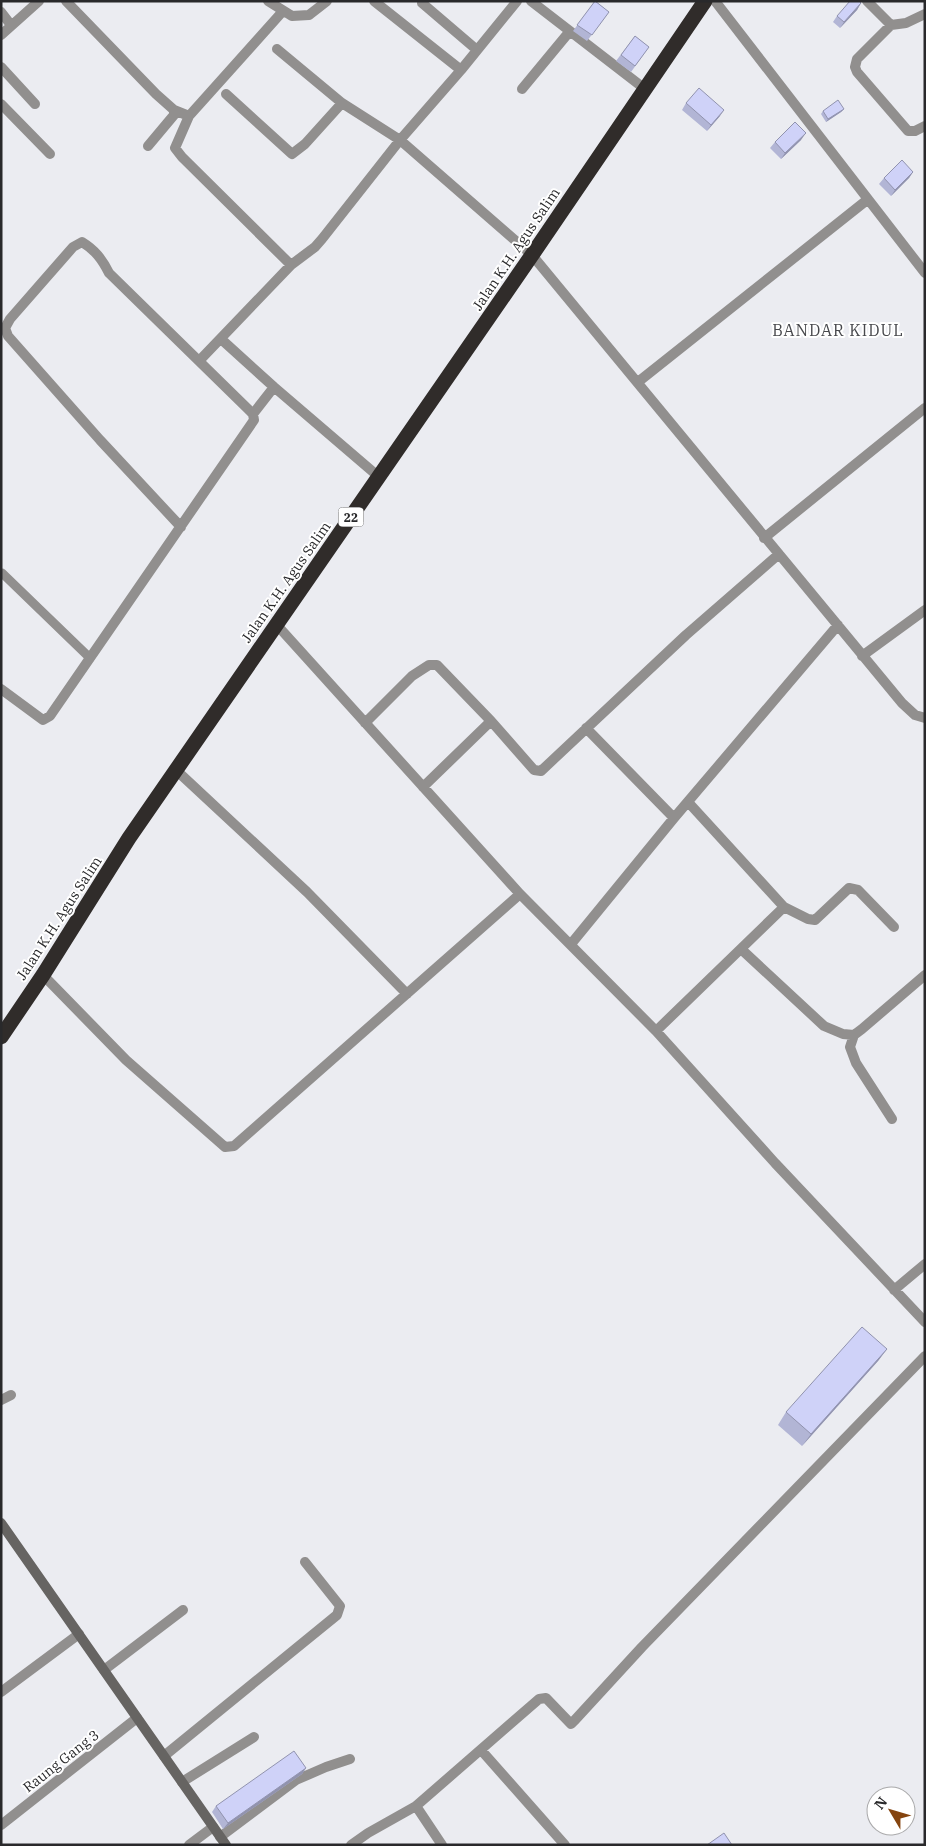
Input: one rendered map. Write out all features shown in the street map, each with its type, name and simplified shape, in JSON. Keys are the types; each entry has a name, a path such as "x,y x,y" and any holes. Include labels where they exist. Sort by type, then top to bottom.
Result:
{"highway":[{"name":"Jalan K.H. Agus Salim","path":"1,1037 176,770 706,1"}],"main road":[{"path":"1,1523 223,1841"}],"street":[{"path":"1,35 39,1"},
{"path":"66,1 156,94 174,110 189,116"},
{"path":"268,1 292,16 309,14 327,1"},
{"path":"374,1 461,70"},
{"path":"199,361 291,265 315,247 400,140 461,70 517,1"},
{"path":"531,1 645,89"},
{"path":"715,1 925,274"},
{"path":"867,1 891,25"},
{"path":"422,3 477,50"},
{"path":"282,11 189,116 175,148 291,265"},
{"path":"1,12 12,25"},
{"path":"925,14 906,23 891,25 857,60 855,67 857,72 908,130 916,131 925,126"},
{"path":"522,89 570,31"},
{"path":"277,49 342,102 400,140 532,255 862,656 908,710 925,718"},
{"path":"1,66 35,104"},
{"path":"226,94 292,154 305,144 342,102"},
{"path":"1,104 50,154"},
{"path":"148,146 174,115 174,110"},
{"path":"638,382 867,200"},
{"path":"1,689 38,718 46,720 181,527 254,420 253,414 109,273 93,249 82,242 72,247 10,319 5,328 8,336 52,387 181,527"},
{"path":"221,339 274,388 379,477"},
{"path":"253,414 274,388"},
{"path":"764,538 925,408"},
{"path":"365,723 412,676 429,665 437,665 491,721 534,770 541,771 686,635 779,554"},
{"path":"862,656 925,610"},
{"path":"276,624 520,894 656,1031 775,1163 925,1322"},
{"path":"571,944 674,818 838,626"},
{"path":"423,787 491,721"},
{"path":"586,728 674,818"},
{"path":"176,770 307,892 407,994"},
{"path":"688,802 784,907 808,919 815,920 849,888 853,888 858,890 894,927"},
{"path":"43,975 126,1060 225,1146 230,1147 234,1146 520,894"},
{"path":"656,1031 784,907"},
{"path":"741,949 824,1026 843,1034 854,1035"},
{"path":"892,1118 856,1063 850,1047 854,1035 925,975"},
{"path":"894,1290 925,1264"},
{"path":"351,1845 368,1833 416,1806 539,1699 546,1698 571,1724 622,1668 925,1356"},
{"path":"1,1400 11,1395"},
{"path":"164,1756 338,1615 340,1606 305,1562"},
{"path":"104,1670 183,1610"},
{"path":"1,1692 79,1634"},
{"name":"Raung Gang 3","path":"1,1825 137,1718"},
{"path":"182,1782 254,1737"},
{"path":"481,1750 565,1845"},
{"path":"223,1841 296,1780 350,1759"},
{"path":"416,1806 442,1845"},
{"path":"189,1845 213,1827"}],"lane":[{"path":"2,573 90,658"}],"building":[{"path":"595,1 609,12 592,35 577,25"},
{"path":"850,1 859,1 861,3 844,22 837,16"},
{"path":"635,36 649,47 635,66 621,55"},
{"path":"699,88 724,110 711,125 686,103"},
{"path":"838,100 844,109 828,119 823,111"},
{"path":"795,122 806,133 785,153 775,142"},
{"path":"902,160 913,172 895,190 884,178"},
{"path":"862,1327 887,1349 811,1434 786,1412"},
{"path":"294,1751 306,1768 228,1823 216,1806"},
{"path":"724,1833 732,1845 707,1845"}],"district":[{"name":"BANDAR KIDUL","path":"838,330"}]}
